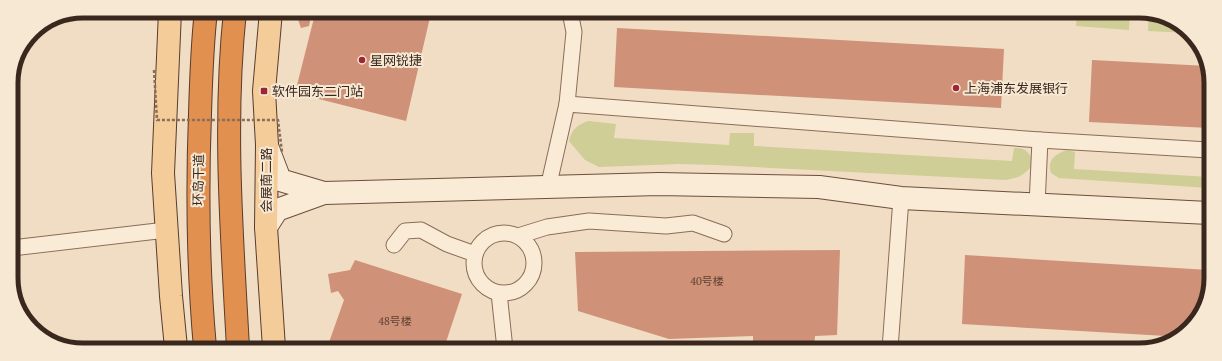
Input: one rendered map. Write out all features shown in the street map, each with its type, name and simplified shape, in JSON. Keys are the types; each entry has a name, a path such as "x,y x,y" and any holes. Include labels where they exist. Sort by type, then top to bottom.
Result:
{"highway":[{"name":"环岛干道","path":"205,18 203,37 197,187 200,296 205,343"},
{"path":"234,18 231,51 230,186 238,343"}],"main road":[{"path":"170,18 162,173 176,343"},
{"name":"会展南二路","path":"270,18 264,91 274,148 266,227 274,343"}],"street":[{"path":"548,188 567,104 574,32 571,18"},
{"path":"567,104 1040,140 1204,150"},
{"path":"1037,205 1040,140"},
{"path":"274,148 280,180 324,193 659,184 819,187 901,198 1204,212"},
{"path":"266,227 277,210 324,193"},
{"path":"890,343 901,198"},
{"path":"518,236 530,247 535,262 534,273 522,288 512,293 498,293 488,289 476,276 474,264 475,254 482,242 491,236 501,233 518,236 547,227 590,221 666,226 693,223 724,234"},
{"path":"18,247 166,230"},
{"path":"394,245 405,231 421,230 447,244 475,254"},
{"path":"498,293 504,343"}],"path":[{"path":"154,70 157,120 278,120 274,148"}],"green space":[{"path":"1077,18 1130,18 1129,30 1076,26"},
{"path":"1149,19 1164,23 1181,33 1148,31"},
{"path":"588,121 616,124 614,138 729,145 730,133 754,133 754,146 1012,161 1014,148 1018,148 1029,154 1033,164 1022,175 1006,180 716,165 679,164 599,167 585,160 569,141 576,128"},
{"path":"1067,150 1075,152 1074,169 1204,177 1204,188 1059,178 1051,173 1050,164 1053,158 1059,153"}],"building":[{"name":"星网锐捷","path":"297,18 311,18 309,26 301,28"},
{"name":"星网锐捷","path":"314,18 430,18 406,121 295,93"},
{"path":"617,28 1004,49 1001,108 614,87"},
{"path":"1092,60 1202,66 1204,83 1204,128 1089,122"},
{"path":"840,250 837,335 815,336 814,343 753,343 753,336 669,339 578,311 575,252"},
{"path":"965,255 1204,270 1202,295 1197,307 1179,330 1166,337 962,324"},
{"path":"355,260 462,294 446,343 329,343 344,300 338,291 331,293 328,274 350,270"}],"place":[{"name":"星网锐捷","path":"362,60"},
{"name":"上海浦东发展银行","path":"956,88"},
{"name":"软件园东二门站","path":"264,91"}]}
